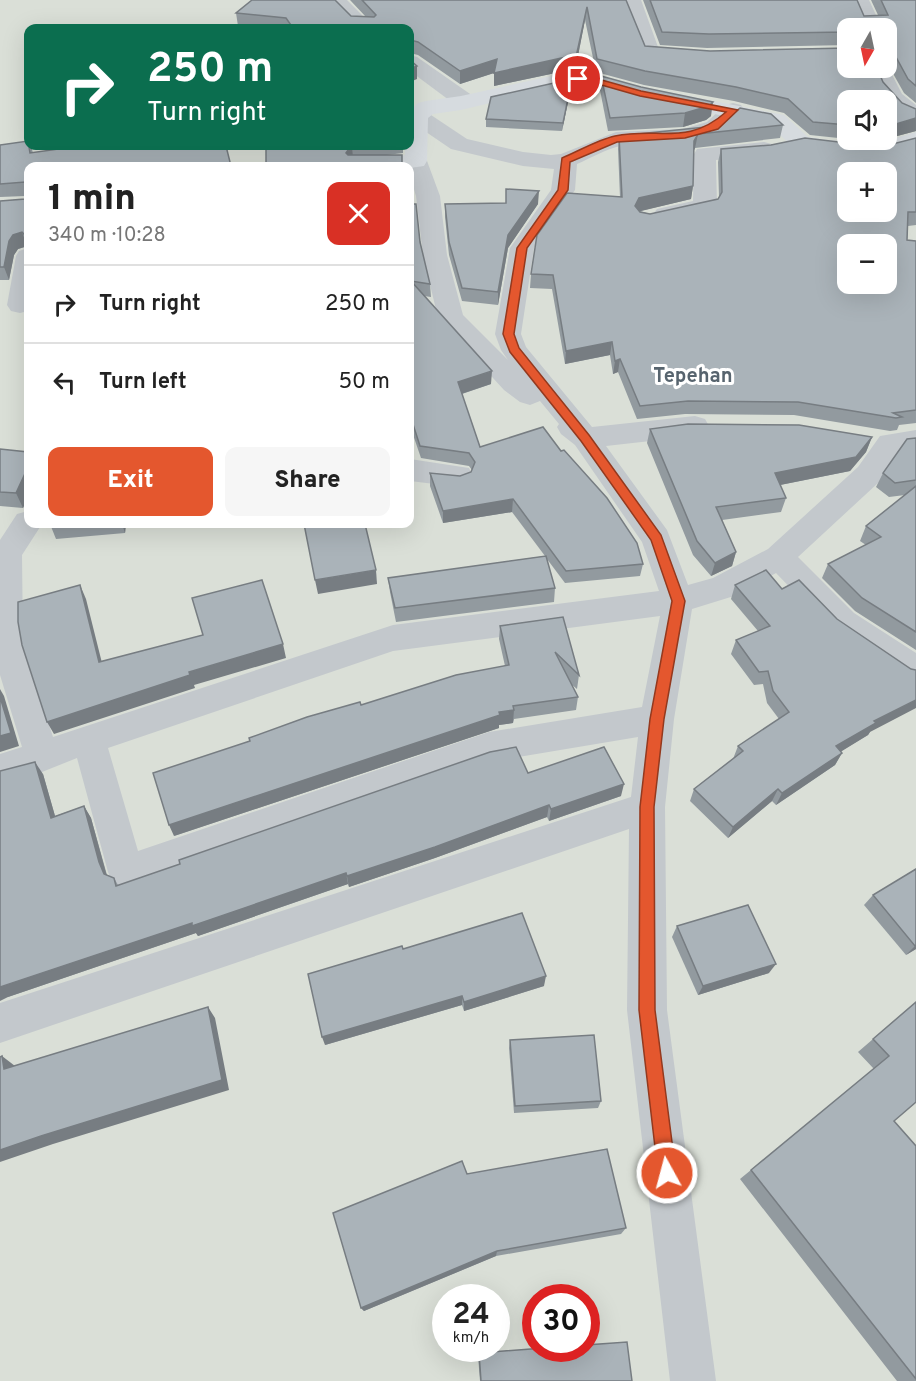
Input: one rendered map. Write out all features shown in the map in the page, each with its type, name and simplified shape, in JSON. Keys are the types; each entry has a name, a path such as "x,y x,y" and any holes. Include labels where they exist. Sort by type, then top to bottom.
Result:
{"street":[{"path":"336,0 361,24"},
{"path":"631,0 650,53 707,56"},
{"path":"859,0 867,18"},
{"path":"414,64 465,101"},
{"path":"884,78 892,97 916,116"},
{"path":"718,426 685,426 585,438 514,383 451,318 435,255 428,196 416,161 417,116 426,108 565,79 591,79 640,93 776,120 801,142"},
{"path":"417,116 459,144 523,159 551,162 566,160 616,139 685,136 715,127 733,110"},
{"path":"647,218 705,206 705,154 785,147 801,142 876,151 910,143 916,139"},
{"path":"566,160 563,190 522,248 508,334 514,350 585,438 656,538 678,601 657,719 647,807 647,1010 693,1381"},
{"path":"405,162 416,161"},
{"path":"20,305 24,280"},
{"path":"858,438 903,442"},
{"path":"0,769 42,757 393,638 678,601 723,587 779,557 903,442"},
{"path":"414,470 459,476"},
{"path":"24,528 7,554 7,645 42,757"},
{"path":"779,557 843,622 916,670"},
{"path":"89,741 126,872 489,747 657,719"},
{"path":"0,1023 647,807"}],"shaded area":[{"path":"0,0 916,0 916,1381 0,1381"}],"building":[{"path":"252,0 335,0 351,16 374,17 376,15 362,0 626,0 645,46 710,51 837,48 837,78 881,78 890,90 837,90 837,124 813,122 788,99 645,71 597,59 587,7 576,57 566,57 494,73 497,59 460,71 414,41 414,24 290,24 286,18 236,13"},
{"path":"650,0 857,0 864,16 888,15 881,0 916,0 916,86 908,79 897,59 897,18 837,18 837,32 709,34 662,32"},
{"path":"601,76 713,102 709,106 685,113 610,118"},
{"path":"572,79 563,123 486,119 491,97"},
{"path":"897,97 902,103 916,109 916,118 897,124"},
{"path":"740,108 771,114 783,125 698,134 694,141 693,186 639,198 635,206 640,212 650,214 718,199 722,192 721,149 771,145 805,138 837,142 837,150 897,150 897,143 916,138 916,212 908,212 907,240 916,241 916,410 893,413 902,417 896,418 798,402 688,401 640,406 620,359 615,361 612,342 566,351 553,275 531,274 537,235 567,193 622,197 619,136 706,127 722,122"},
{"path":"24,142 24,150 30,150 30,153 51,150 227,150 230,162 24,162 24,182 0,184 0,145"},
{"path":"266,150 348,150 346,153 348,155 402,155 402,162 266,162"},
{"path":"506,189 539,191 508,235 498,292 462,288 449,242 445,204 506,203"},
{"path":"24,199 24,234 22,232 13,235 9,241 4,267 0,267 0,201"},
{"path":"414,204 416,204 420,242 430,284 414,281"},
{"path":"414,284 492,371 458,382 480,447 543,427 561,451 564,450 607,498 637,543 643,564 566,571 513,499 443,511 430,473 460,476 471,472 475,462 469,453 420,446 414,427"},
{"path":"688,424 799,425 872,437 856,457 775,473 786,498 716,507 736,552 715,563 697,541 650,429"},
{"path":"916,438 916,480 895,483 883,473 907,439"},
{"path":"0,449 24,452 24,476 16,493 0,492"},
{"path":"916,486 916,632 862,598 828,564 881,537 866,526"},
{"path":"305,528 366,528 376,570 315,580"},
{"path":"546,556 555,588 395,608 388,578"},
{"path":"766,570 782,589 799,580 837,619 911,669 916,670 916,700 874,721 876,723 836,746 842,753 782,793 778,789 733,827 694,789 743,751 738,746 789,712 773,691 768,671 759,672 736,640 770,626 735,585"},
{"path":"262,580 283,644 189,672 190,675 47,722 22,645 18,622 18,602 80,585 99,662 203,635 192,598"},
{"path":"563,617 579,675 555,652 578,697 513,706 514,710 499,712 500,715 169,825 153,773 250,741 249,738 307,717 360,702 361,705 456,675 509,665 500,626"},
{"path":"0,697 11,733 0,736"},
{"path":"516,747 528,773 604,747 624,784 551,809 549,805 435,847 347,876 346,873 192,926 192,923 0,987 0,771 35,762 51,818 84,806 99,862 104,874 114,878 116,886 180,864 179,860 490,752"},
{"path":"916,869 916,945 915,946 873,895"},
{"path":"748,905 776,964 703,986 677,926"},
{"path":"522,913 546,976 464,1002 462,996 322,1037 308,974 402,946 403,949"},
{"path":"916,1002 916,1102 894,1121 916,1146 916,1379 751,1170 889,1056 873,1039"},
{"path":"208,1007 222,1080 0,1150 0,1057 2,1056 4,1069"},
{"path":"594,1035 601,1101 515,1106 510,1040"},
{"path":"607,1149 626,1228 497,1251 361,1308 333,1213 462,1161 467,1174"},
{"path":"627,1342 632,1381 481,1381 480,1362 510,1362 510,1351 522,1350 522,1362 600,1362 600,1344"}],"district":[{"name":"Tepehan","path":"693,375"}],"route":[{"path":"578,79 591,79 640,93 733,110 715,127 685,136 616,139 566,160 563,190 522,248 508,334 514,350 585,438 656,538 678,601 657,719 647,807 647,1010 667,1173"}]}
